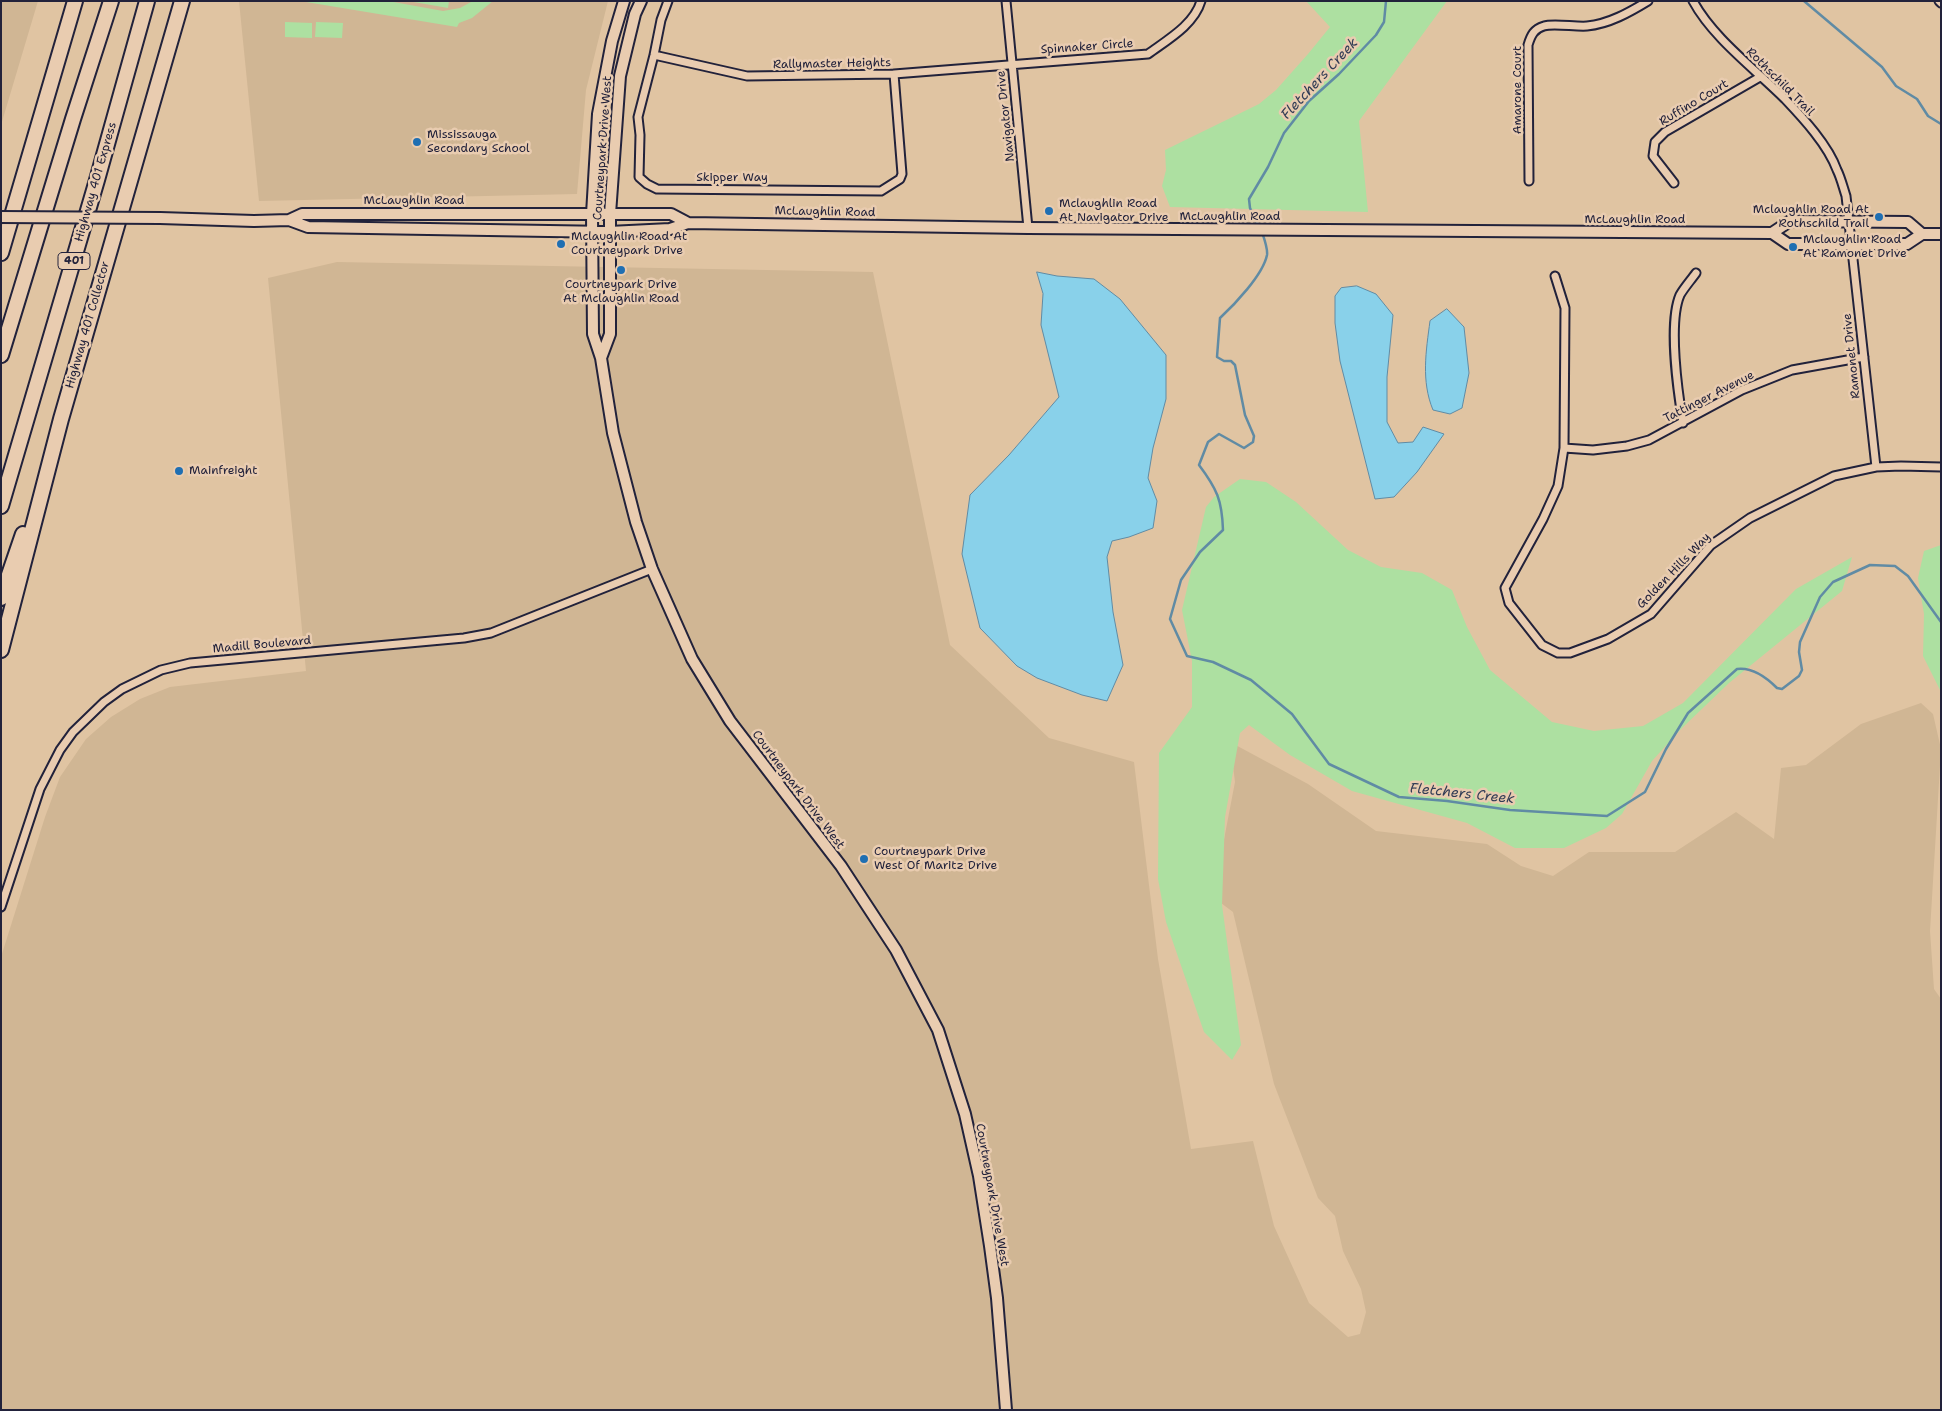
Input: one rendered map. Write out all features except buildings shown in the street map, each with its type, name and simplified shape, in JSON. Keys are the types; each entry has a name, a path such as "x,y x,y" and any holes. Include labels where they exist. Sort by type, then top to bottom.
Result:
{"highway":[{"path":"1,253 74,1"},
{"path":"1,355 70,128 112,1"},
{"name":"Highway 401 Express","path":"1,506 98,180 147,1"},
{"name":"Highway 401 Collector","path":"1,650 61,419 182,1"},
{"path":"1,598 61,419"}],"street":[{"name":"Courtneypark Drive West","path":"624,1 612,41 598,114 592,214 593,334 601,358 613,433 636,522 652,569 692,659 730,721 846,874 896,950 938,1030 965,1114 979,1176 994,1276 1006,1410"},
{"name":"Courtneypark Drive West","path":"601,358 610,334 609,232 620,76 635,14 641,1"},
{"name":"Skipper Way","path":"668,1 661,20 638,117 640,134 639,177 646,184 657,189 881,190 900,179 902,174 894,74"},
{"name":"Navigator Drive","path":"1006,1 1028,228"},
{"name":"Spinnaker Circle","path":"1012,63 1148,54 1180,31 1199,9 1201,1"},
{"name":"Amarone Court","path":"1529,181 1528,45 1531,34 1547,25 1589,26 1611,20 1648,1"},
{"name":"Rothschild Trail","path":"1693,1 1719,35 1785,100 1817,136 1837,168 1846,196 1851,243"},
{"name":"Rallymaster Heights","path":"654,55 747,76 894,74 1012,63"},
{"name":"Ruffino Court","path":"1674,183 1653,156 1656,142 1665,132 1760,76"},
{"name":"McLaughlin Road","path":"289,220 302,214 671,214 688,223"},
{"name":"McLaughlin Road","path":"1,217 289,220 308,227 592,232 670,229 688,223 1237,230 1772,233 1790,221 1849,221 1908,222 1922,234"},
{"name":"McLaughlin Road","path":"1772,233 1788,244 1907,244 1922,234 1941,234"},
{"name":"Ramonet Drive","path":"1851,243 1876,467"},
{"path":"1683,423 1677,380 1675,321 1680,296 1696,273"},
{"name":"Golden Hills Way","path":"1555,276 1565,308 1564,448 1558,486 1543,519 1505,588 1509,603 1542,645 1558,654 1570,653 1608,639 1651,614 1711,545 1750,518 1834,476 1876,467 1941,467"},
{"name":"Tattinger Avenue","path":"1564,448 1593,450 1627,446 1649,440 1742,390 1792,370 1864,357"},
{"name":"Madill Boulevard","path":"1,908 40,789 60,750 83,722 104,702 141,679 161,670 190,663 464,638 491,633 652,569"}],"shaded area":[{"path":"1,1 38,1 1,125"},
{"name":"Mississauga Secondary School","path":"239,1 608,1 586,90 577,194 259,201"},
{"path":"337,262 873,272 950,645 1049,738 1134,762 1158,959 1191,1149 1253,1141 1274,1226 1309,1303 1348,1337 1360,1334 1366,1312 1361,1289 1343,1251 1335,1216 1318,1198 1274,1084 1233,912 1213,897 1235,782 1230,742 1308,784 1376,831 1487,844 1521,866 1553,876 1589,852 1675,852 1736,812 1774,839 1781,768 1806,765 1861,724 1921,703 1933,714 1941,749 1930,931 1934,989 1941,999 1941,1410 1,1410 1,957 45,817 60,777 86,739 111,717 140,699 170,687 306,671 268,278"}],"green space":[{"path":"300,1 388,1 443,11 460,8 473,1 493,1 472,18 459,23 457,27"},
{"path":"408,1 449,1 448,8"},
{"path":"1306,1 1447,1 1359,121 1368,212 1170,207 1162,186 1166,170 1165,150 1259,104 1276,90 1330,27"},
{"path":"285,22 312,23 312,38 285,37"},
{"path":"316,22 343,23 342,38 315,37"},
{"path":"1240,479 1266,482 1296,502 1348,550 1381,567 1422,573 1452,590 1467,627 1490,670 1552,722 1594,731 1643,726 1683,703 1796,589 1852,557 1842,591 1729,683 1681,729 1652,761 1622,814 1606,828 1564,848 1515,848 1467,823 1352,791 1290,755 1249,725 1240,733 1225,817 1222,905 1241,1045 1232,1060 1204,1032 1166,922 1158,879 1159,753 1192,707 1192,661 1182,610 1206,507 1214,497"},
{"path":"1941,545 1941,692 1923,656 1924,614 1918,578 1924,551"}],"water":[{"path":"1037,272 1057,276 1094,279 1120,299 1166,355 1166,399 1153,448 1148,478 1157,501 1153,528 1112,541 1107,557 1113,612 1123,665 1107,701 1082,695 1037,678 1017,666 980,628 962,554 970,495 1009,455 1059,397 1041,325 1043,294"},
{"path":"1357,286 1376,294 1393,315 1387,377 1387,422 1398,443 1413,442 1423,427 1444,434 1417,472 1394,497 1375,499 1340,361 1335,323 1335,296 1341,288"},
{"path":"1447,309 1464,327 1469,373 1462,408 1450,414 1433,410 1429,399 1426,377 1426,355 1430,321"}],"waterway":[{"name":"Fletchers Creek","path":"1259,227 1250,208 1249,199 1268,167 1284,133 1309,101 1339,74 1376,35 1384,22 1386,1"},
{"path":"1804,1 1882,67 1896,86 1917,99 1928,116 1941,124"},
{"name":"Fletchers Creek","path":"1262,232 1267,255 1254,280 1220,318 1217,357 1224,361 1231,361 1235,365 1245,415 1254,436 1253,442 1244,448 1219,434 1208,442 1199,465 1214,488 1220,503 1223,530 1200,552 1181,580 1170,619 1187,656 1213,662 1251,680 1292,714 1329,764 1399,797 1447,801 1510,810 1607,816 1645,792 1666,749 1688,713 1737,669 1754,671 1777,688 1782,689 1799,676 1802,670 1799,652 1800,642 1820,597 1833,582 1870,565 1895,566 1908,576 1941,622"}],"place":[{"name":"Mississauga Secondary School","path":"417,142"},
{"name":"Mclaughlin Road At Navigator Drive","path":"1049,211"},
{"name":"Mclaughlin Road At Rothschild Trail","path":"1879,217"},
{"name":"Mclaughlin Road At Courtneypark Drive","path":"561,244"},
{"name":"Mclaughlin Road At Ramonet Drive","path":"1793,247"},
{"name":"Courtneypark Drive At Mclaughlin Road","path":"621,270"},
{"name":"Mainfreight","path":"179,471"},
{"name":"Courtneypark Drive West Of Maritz Drive","path":"864,859"}]}
